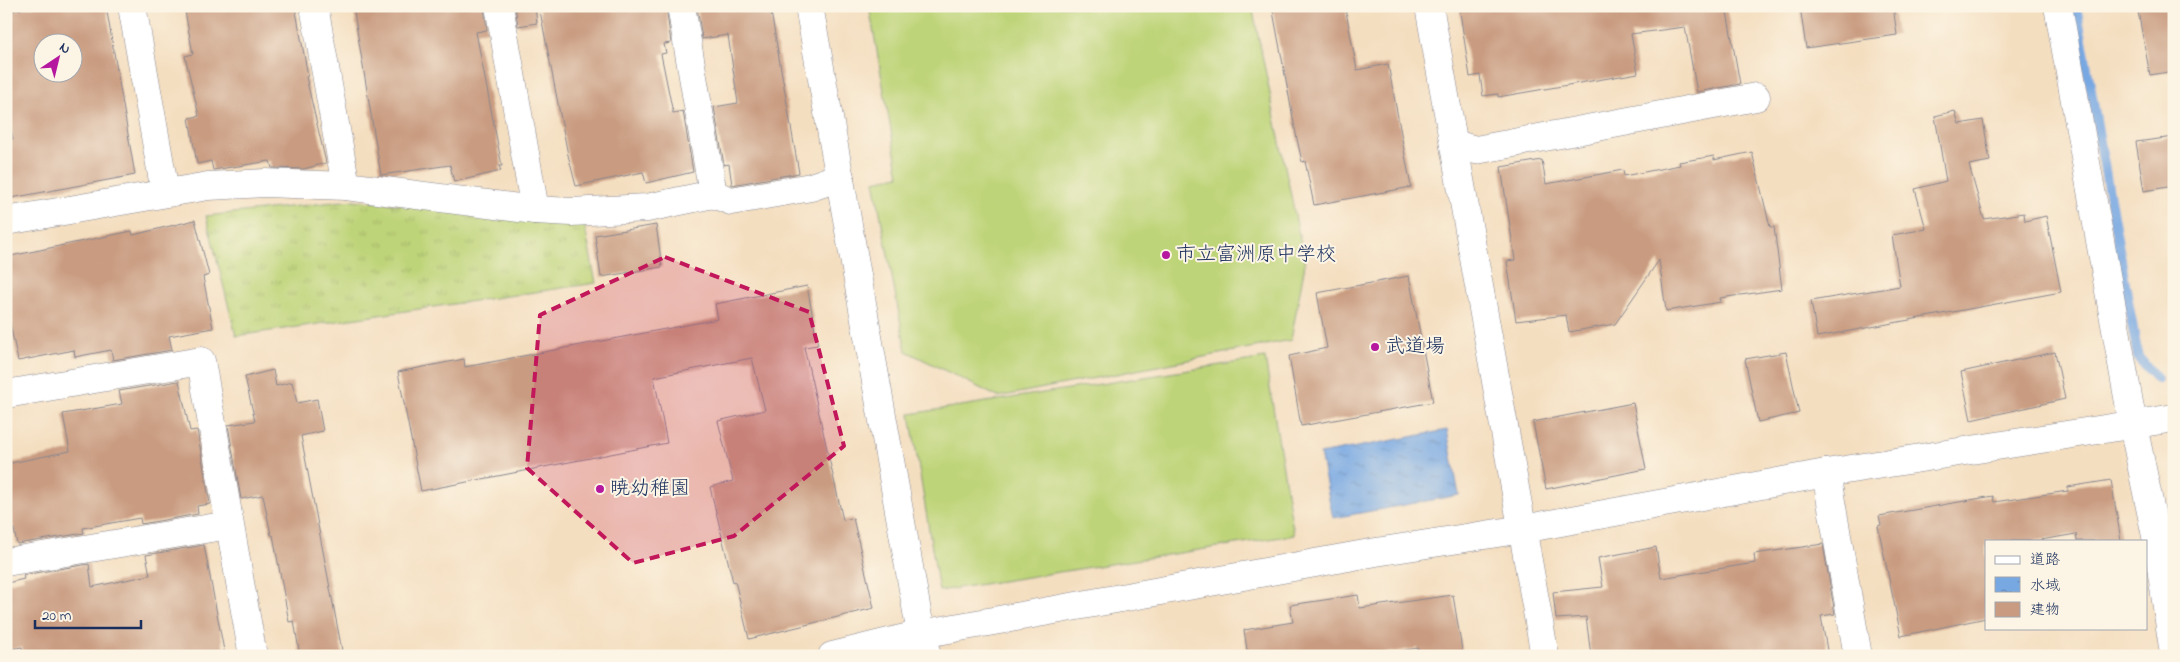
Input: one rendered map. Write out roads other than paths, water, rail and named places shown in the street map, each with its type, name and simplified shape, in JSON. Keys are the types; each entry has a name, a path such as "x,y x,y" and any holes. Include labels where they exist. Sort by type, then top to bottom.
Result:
{"street":[{"path":"132,6 165,192"},
{"path":"314,6 346,186"},
{"path":"499,6 535,210"},
{"path":"681,6 714,194"},
{"path":"810,6 924,645"},
{"path":"1429,6 1545,656"},
{"path":"2058,6 2133,425 2157,541 2174,654"},
{"path":"1454,144 1476,150 1756,97"},
{"path":"6,221 208,186 265,183 346,186 535,210 571,212 647,208 714,194 731,201 811,187 840,176"},
{"path":"6,394 201,361 253,656"},
{"path":"832,656 924,645 1376,552 1523,529 1826,473 2174,418"},
{"path":"1826,473 1858,656"},
{"path":"6,562 229,525"}],"water":[{"path":"1447,430 1459,495 1333,518 1320,454"}],"waterway":[{"path":"2076,6 2138,357 2157,379"}],"place":[{"name":"市立富洲原中学校","path":"1166,255"},
{"name":"武道場","path":"1375,347"},
{"name":"暁幼稚園","path":"600,489"}]}
